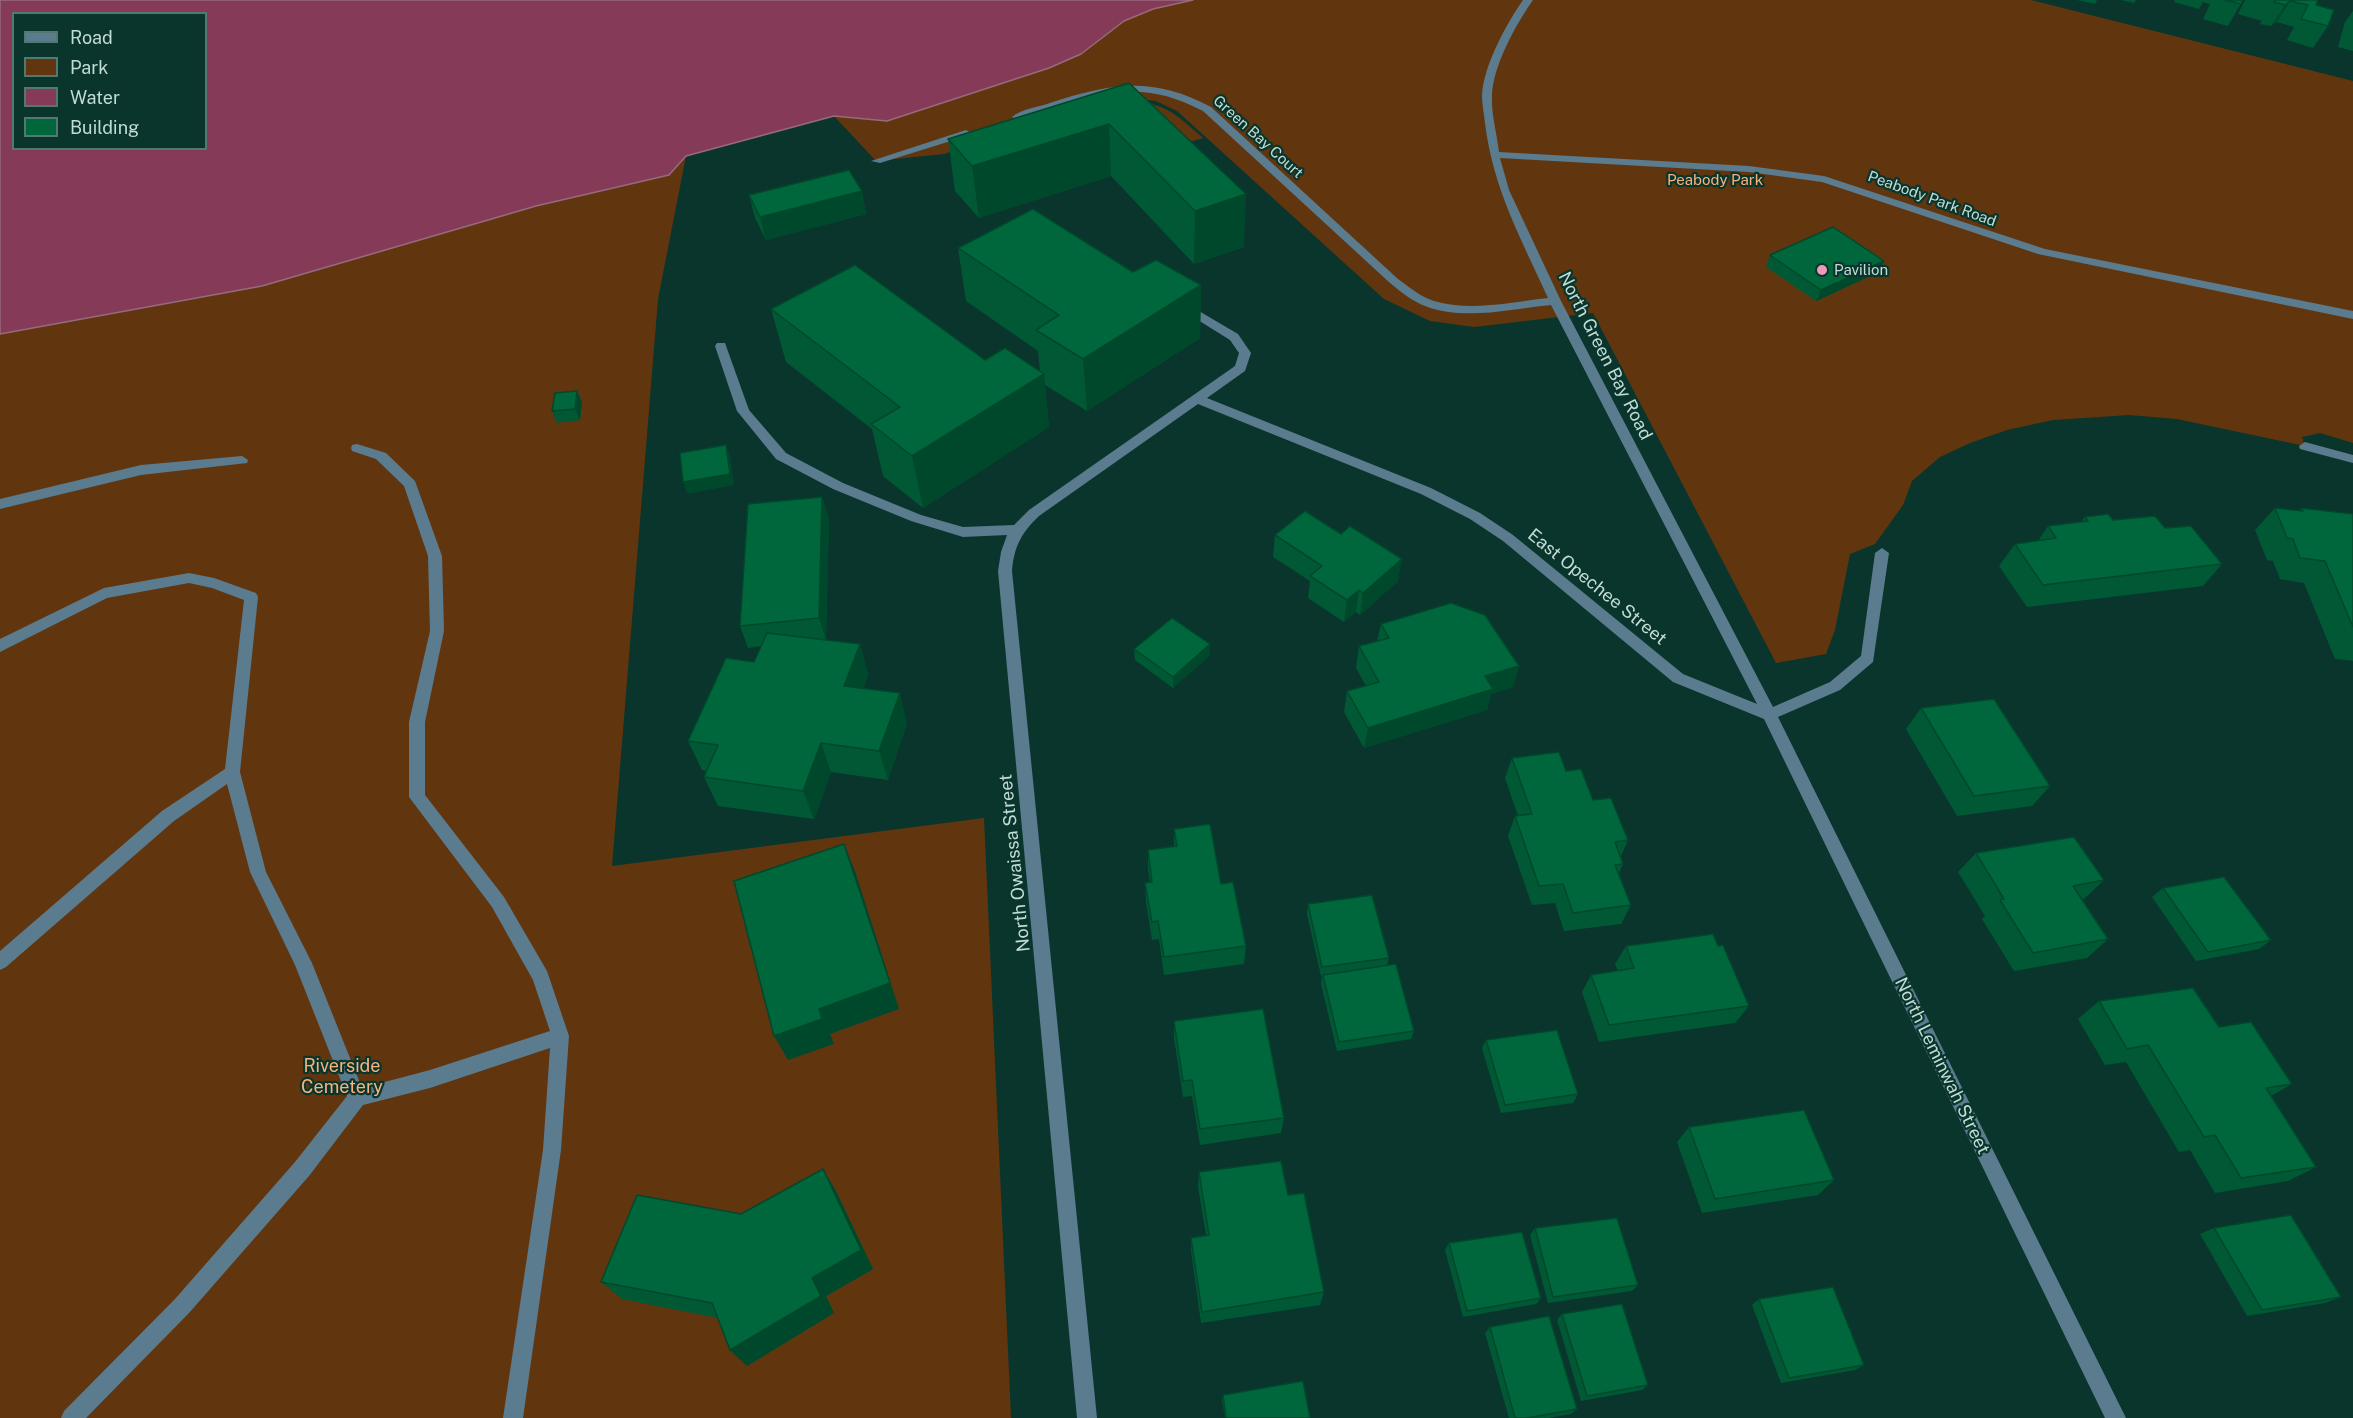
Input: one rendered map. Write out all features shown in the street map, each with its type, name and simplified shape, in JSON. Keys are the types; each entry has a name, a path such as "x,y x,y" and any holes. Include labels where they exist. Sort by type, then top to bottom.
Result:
{"street":[{"name":"North Green Bay Road","path":"1528,0 1513,21 1492,73 1487,95 1494,155 1504,190 1555,301 1748,669 1769,715"},
{"name":"Green Bay Court","path":"1010,120 1098,92 1124,88 1172,92 1191,99 1207,109 1413,296 1433,305 1465,308 1555,301"},
{"path":"876,161 976,130"},
{"name":"Peabody Park Road","path":"1494,155 1749,170 1824,178 2042,252 2353,315"},
{"name":"North Owaissa Street","path":"1087,1418 1005,571 1007,551 1016,530 1034,513 1241,368 1245,353 1234,337 1175,302"},
{"path":"721,346 743,411 781,456 838,486 916,518 963,531 1016,530"},
{"name":"East Opechee Street","path":"1198,399 1426,491 1476,516 1508,538 1678,678 1769,715"},
{"path":"2305,446 2353,459"},
{"path":"357,448 381,456 410,484 435,556 437,631 417,722 417,797 498,902 541,977 560,1036 552,1150 513,1418"},
{"path":"0,504 141,470 242,460"},
{"path":"1769,715 1835,686 1868,658 1882,553"},
{"path":"0,646 104,593 189,578 214,583 251,597 232,772 258,872 303,963 357,1098"},
{"name":"North Leminwah Street","path":"1769,715 2116,1418"},
{"path":"0,962 168,816 232,772"},
{"path":"71,1418 182,1306 302,1169 357,1098 430,1079 560,1036"}],"green space":[{"name":"Peabody Park","path":"1193,0 2031,0 2353,81 2353,443 2320,433 2302,437 2305,446 2177,419 2129,415 2053,420 2007,430 1970,443 1940,457 1912,481 1903,505 1875,544 1850,554 1835,630 1826,654 1776,663 1593,313 1474,327 1430,321 1384,299 1177,111 1156,101 1140,99 1137,102 1148,103 1173,113 1203,138 1163,150 1070,116 944,154 876,161 834,116 887,121 1049,68 1081,54 1124,21 1153,9"},
{"name":"Riverside Cemetery","path":"686,156 658,299 612,866 984,818 1011,1418 0,1418 0,334 262,286 536,206 669,175"}],"water":[{"path":"0,0 1193,0 1153,9 1124,21 1081,54 1049,68 887,121 834,116 686,156 669,175 536,206 262,286 0,334"}],"building":[{"path":"2225,0 2243,0 2241,4"},
{"path":"2275,0 2318,0 2316,5 2334,10 2328,26 2301,19 2308,5 2290,1 2285,5 2274,2"},
{"path":"1129,83 1246,194 1195,211 1109,124 972,166 948,139"},
{"path":"849,170 862,191 760,217 749,195"},
{"path":"1033,209 1133,272 1156,260 1201,285 1083,359 1036,330 1059,315 958,248"},
{"name":"Pavilion","path":"1833,227 1884,261 1821,290 1770,255"},
{"path":"855,265 985,360 1005,348 1044,374 912,456 871,424 900,407 771,309"},
{"path":"577,391 575,409 552,411 555,393"},
{"path":"726,445 730,474 683,482 680,453"},
{"path":"822,497 819,618 740,626 748,504"},
{"path":"2275,508 2303,511 2301,508 2353,514 2353,627 2325,561 2300,558 2293,539 2287,538"},
{"path":"1305,511 1341,534 1350,526 1402,559 1363,593 1359,590 1347,600 1310,576 1322,566 1275,535"},
{"path":"2108,514 2113,520 2155,516 2165,528 2191,526 2222,564 2043,585 2015,544 2056,538 2048,526 2088,521 2085,517"},
{"path":"1451,603 1485,615 1519,666 1485,676 1493,689 1368,728 1347,691 1379,682 1359,646 1389,638 1381,624"},
{"path":"1172,618 1210,644 1173,677 1134,649"},
{"path":"767,633 860,644 844,686 900,693 879,751 821,743 803,791 704,777 718,745 688,741 726,658 754,662"},
{"path":"1994,699 2050,786 1974,796 1921,708"},
{"path":"1559,752 1566,771 1581,769 1593,800 1611,798 1628,840 1615,842 1623,864 1615,865 1631,905 1573,913 1563,884 1539,886 1515,816 1532,814 1512,758"},
{"path":"1210,824 1221,884 1233,882 1246,946 1164,957 1158,921 1152,922 1145,883 1152,882 1148,850 1177,846 1174,829"},
{"path":"2074,837 2104,880 2073,886 2108,939 2033,953 2000,900 2004,899 1976,853"},
{"path":"844,844 890,983 819,1009 822,1019 774,1036 734,881"},
{"path":"2224,877 2271,940 2208,952 2163,888"},
{"path":"1372,895 1389,958 1322,967 1308,904"},
{"path":"1713,934 1718,946 1723,945 1749,1006 1609,1025 1591,975 1634,968 1626,946"},
{"path":"1396,964 1414,1031 1339,1042 1323,975"},
{"path":"2193,988 2219,1027 2251,1022 2292,1084 2266,1088 2316,1167 2241,1178 2215,1135 2204,1137 2148,1045 2127,1049 2099,1001"},
{"path":"1263,1009 1284,1118 1200,1129 1192,1080 1183,1081 1174,1021"},
{"path":"1557,1030 1578,1094 1505,1105 1486,1040"},
{"path":"1804,1110 1834,1180 1715,1199 1689,1127"},
{"path":"1281,1161 1288,1195 1304,1193 1324,1292 1202,1312 1191,1238 1209,1235 1199,1172"},
{"path":"823,1169 861,1250 812,1278 821,1296 730,1350 712,1303 601,1282 637,1195 741,1214"},
{"path":"2291,1215 2341,1297 2262,1310 2214,1228"},
{"path":"1617,1218 1638,1285 1553,1297 1535,1228"},
{"path":"1522,1232 1541,1298 1467,1311 1449,1243"},
{"path":"1833,1287 1864,1365 1789,1378 1759,1299"},
{"path":"1622,1304 1648,1385 1587,1396 1562,1314"},
{"path":"1549,1316 1577,1409 1515,1418 1490,1327"},
{"path":"1303,1381 1310,1418 1226,1418 1223,1395"}],"place":[{"name":"Pavilion","path":"1822,270"}]}
